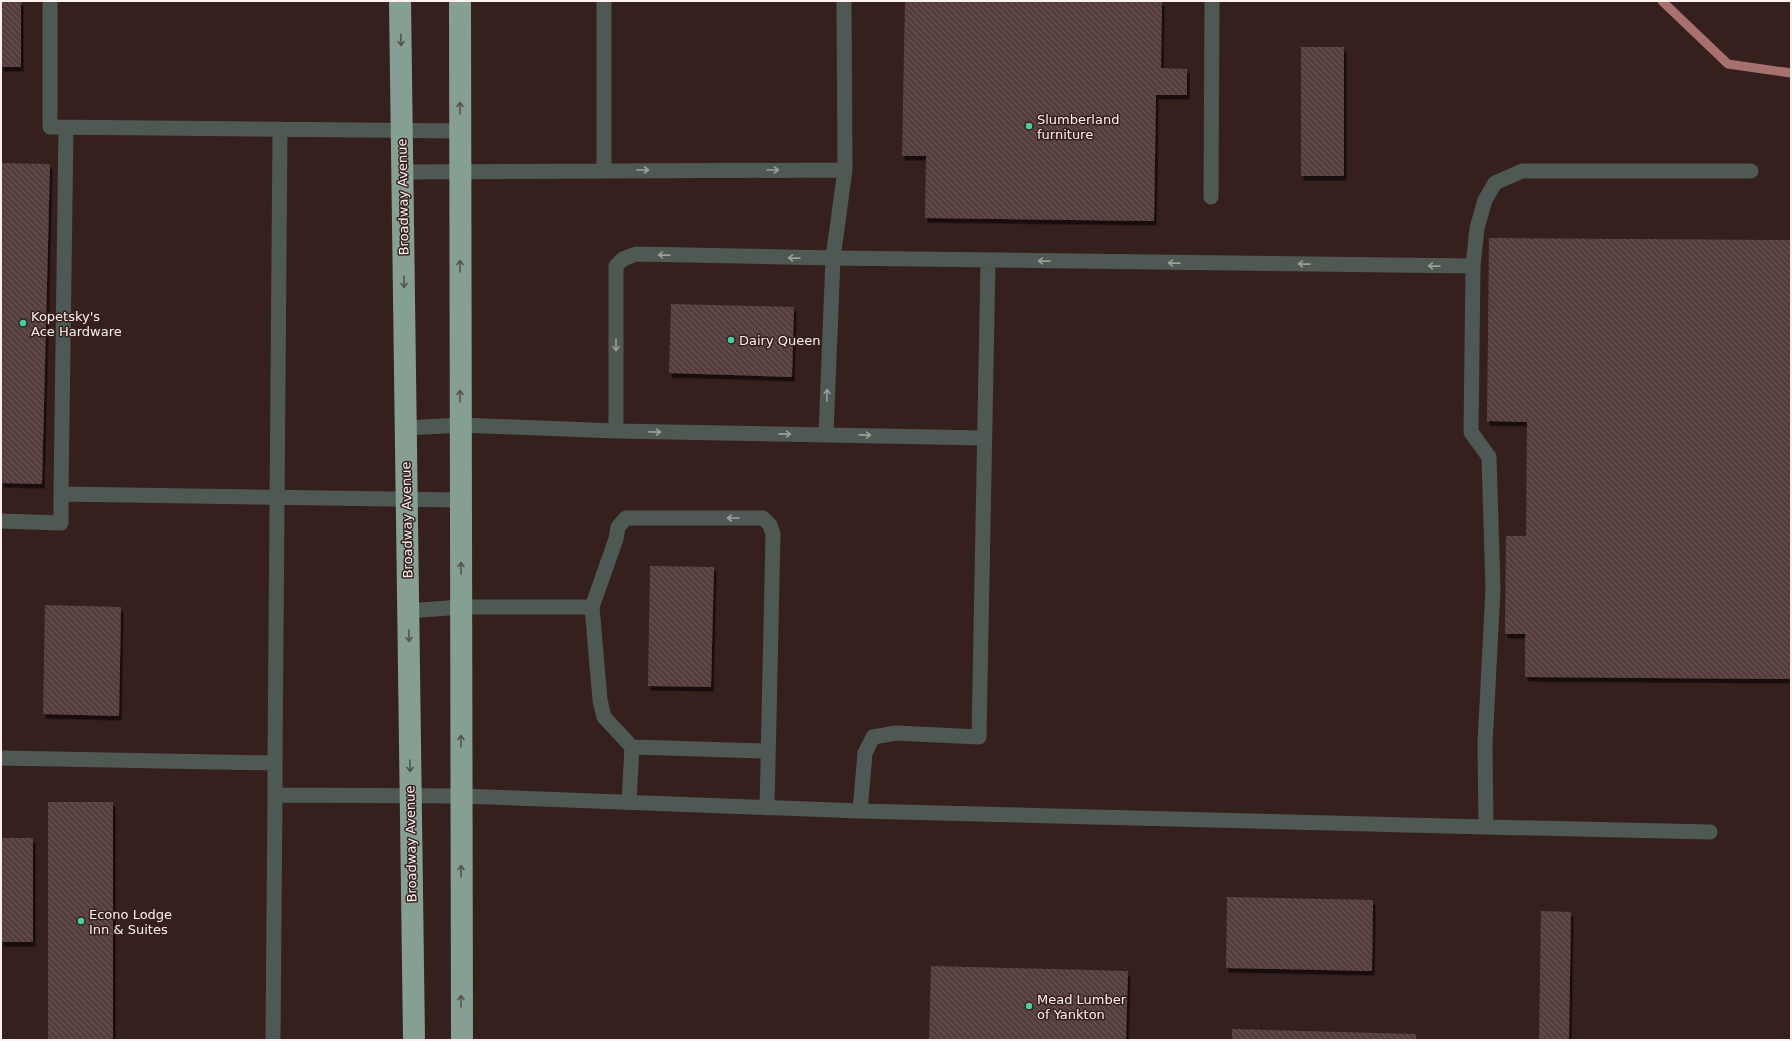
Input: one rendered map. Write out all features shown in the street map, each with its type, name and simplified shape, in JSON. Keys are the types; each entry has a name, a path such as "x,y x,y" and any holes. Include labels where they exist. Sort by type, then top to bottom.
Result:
{"highway":[{"name":"Broadway Avenue","path":"400,1 414,1040"},
{"path":"460,1 462,1040"}],"lane":[{"path":"50,1 50,127 460,131"},
{"path":"604,1 604,170"},
{"path":"826,434 832,258 845,170 844,1"},
{"path":"1211,197 1212,1"},
{"path":"1,521 61,522 66,127"},
{"path":"273,1040 280,129"},
{"path":"403,172 845,170"},
{"path":"1486,827 1485,744 1493,589 1489,457 1471,432 1473,266 1477,228 1485,200 1496,183 1522,171 1751,171"},
{"path":"616,431 616,266 623,259 636,254 988,261 1473,266"},
{"path":"860,811 865,753 873,737 896,733 979,737 988,261"},
{"path":"406,428 460,425 616,431 985,438"},
{"path":"61,494 461,500"},
{"path":"767,808 772,534 770,525 763,518 626,518 618,526 616,539 592,607 600,700 604,717 632,747 768,751"},
{"path":"408,611 461,606 592,607"},
{"path":"629,802 632,747"},
{"path":"1,758 275,764"},
{"path":"275,795 461,796 860,811 1710,832"}],"building":[{"path":"1,1 21,1 21,67 1,67"},
{"name":"Slumberland furniture","path":"905,1 1162,1 1161,68 1187,69 1187,95 1156,95 1154,221 925,218 926,156 902,156"},
{"path":"1301,47 1344,47 1344,176 1301,176"},
{"name":"Kopetsky's Ace Hardware","path":"1,163 50,164 42,484 1,483"},
{"path":"1489,238 1791,240 1791,679 1525,677 1525,634 1505,634 1506,536 1526,536 1527,422 1487,421"},
{"name":"Dairy Queen","path":"671,304 794,307 792,377 669,373"},
{"path":"650,566 714,567 711,687 648,686"},
{"path":"45,605 121,607 119,716 43,714"},
{"name":"Econo Lodge Inn & Suites","path":"48,802 113,802 113,1040 48,1040"},
{"path":"1,838 33,838 33,942 1,942"},
{"path":"1227,897 1373,900 1372,971 1226,968"},
{"path":"1541,911 1571,912 1569,1040 1539,1040"},
{"name":"Mead Lumber of Yankton","path":"931,966 1128,971 1126,1040 929,1040"},
{"path":"1232,1029 1416,1034 1416,1040 1232,1040"}],"waterway":[{"path":"1662,1 1728,64 1791,73"}],"place":[{"name":"Slumberland furniture","path":"1029,126"},
{"name":"Kopetsky's Ace Hardware","path":"23,323"},
{"name":"Dairy Queen","path":"731,340"},
{"name":"Econo Lodge Inn & Suites","path":"81,921"},
{"name":"Mead Lumber of Yankton","path":"1029,1006"}]}
